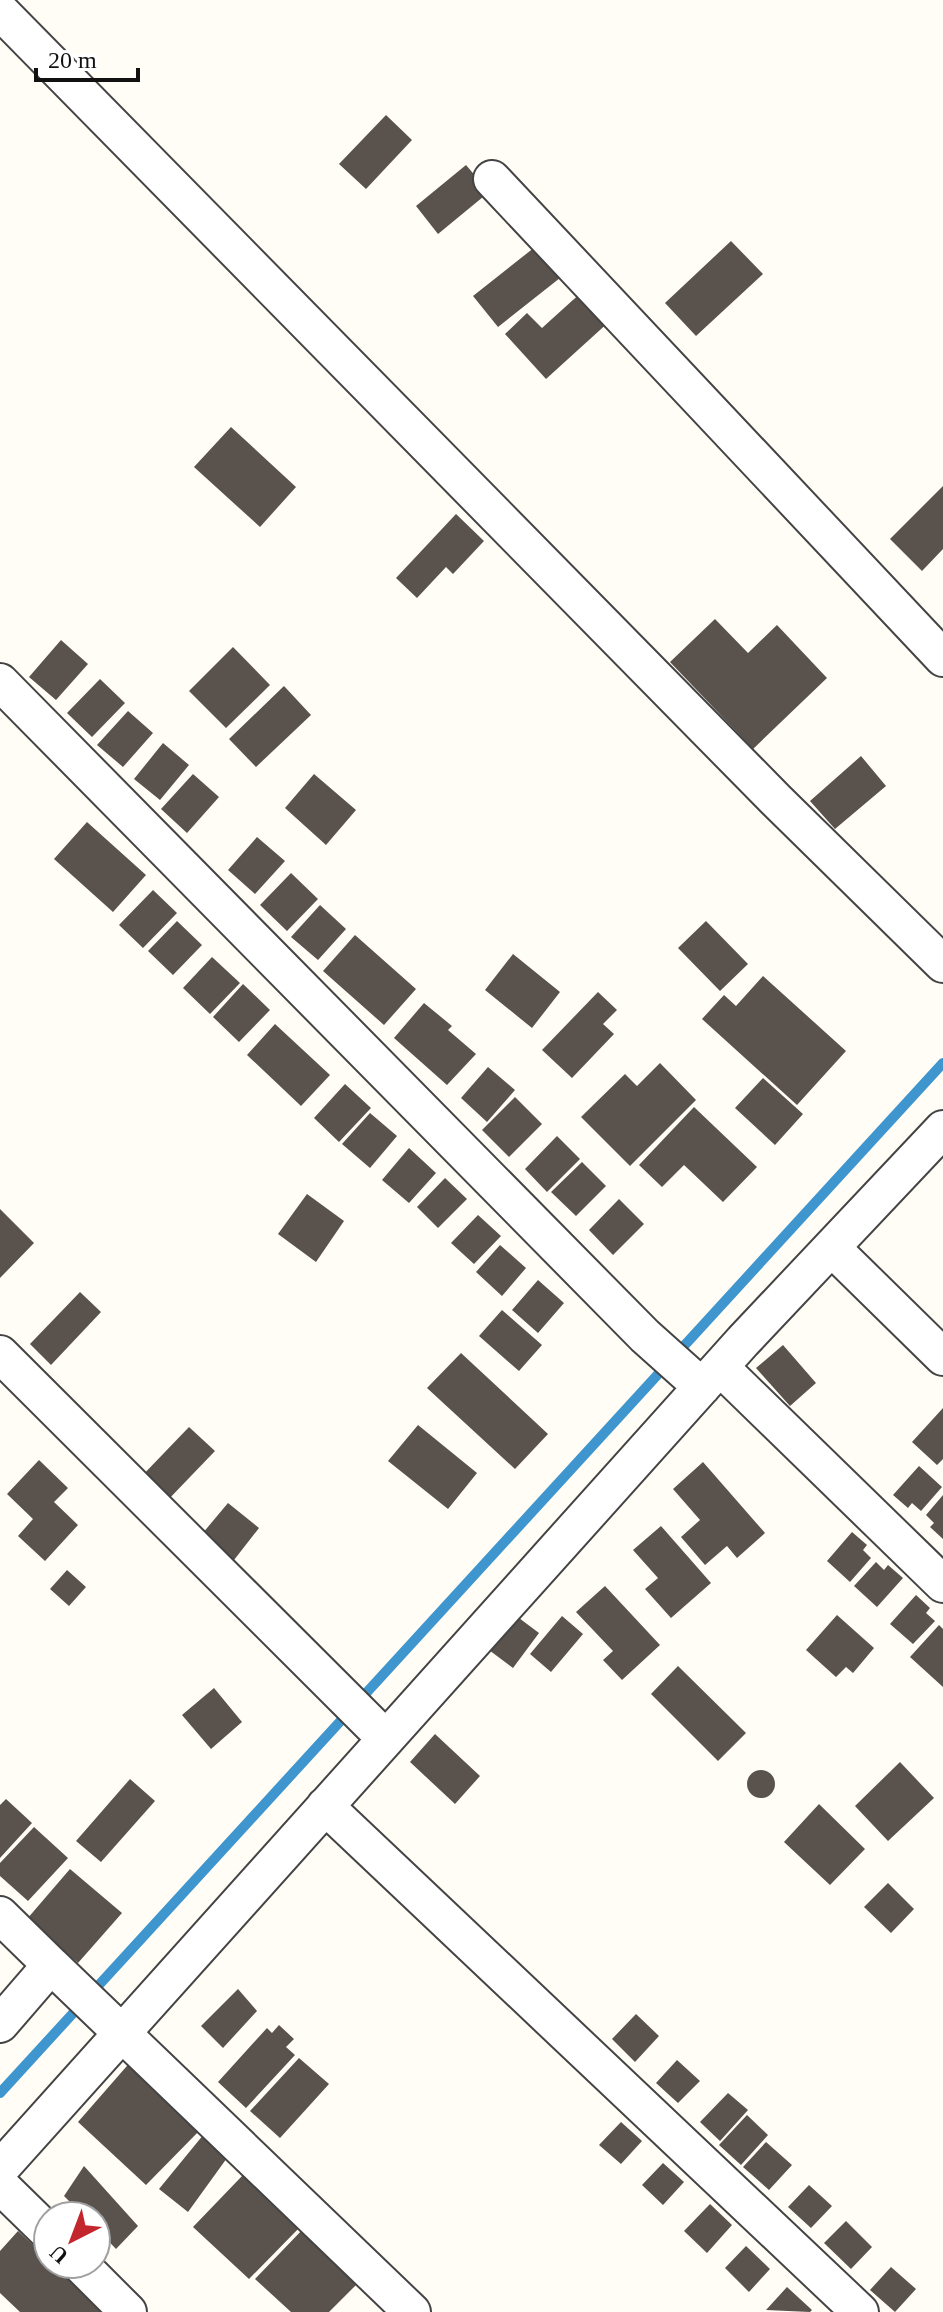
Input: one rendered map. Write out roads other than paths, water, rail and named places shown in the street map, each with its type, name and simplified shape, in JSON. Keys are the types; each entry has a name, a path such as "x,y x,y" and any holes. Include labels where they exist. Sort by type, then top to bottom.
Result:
{"street":[{"path":"0,11 754,777 937,958"},
{"path":"492,179 943,658"},
{"path":"0,682 645,1336 704,1375 943,1584"},
{"path":"0,2169 113,2026 325,1806 373,1726 704,1375 833,1249 943,1129"},
{"path":"833,1249 943,1357"},
{"path":"0,1354 373,1726"},
{"path":"325,1806 860,2312"},
{"path":"0,1915 412,2312"},
{"path":"0,2024 58,1971"},
{"path":"0,2185 32,2216"},
{"path":"96,2280 128,2312"}],"waterway":[{"path":"0,2093 943,1063"}]}
